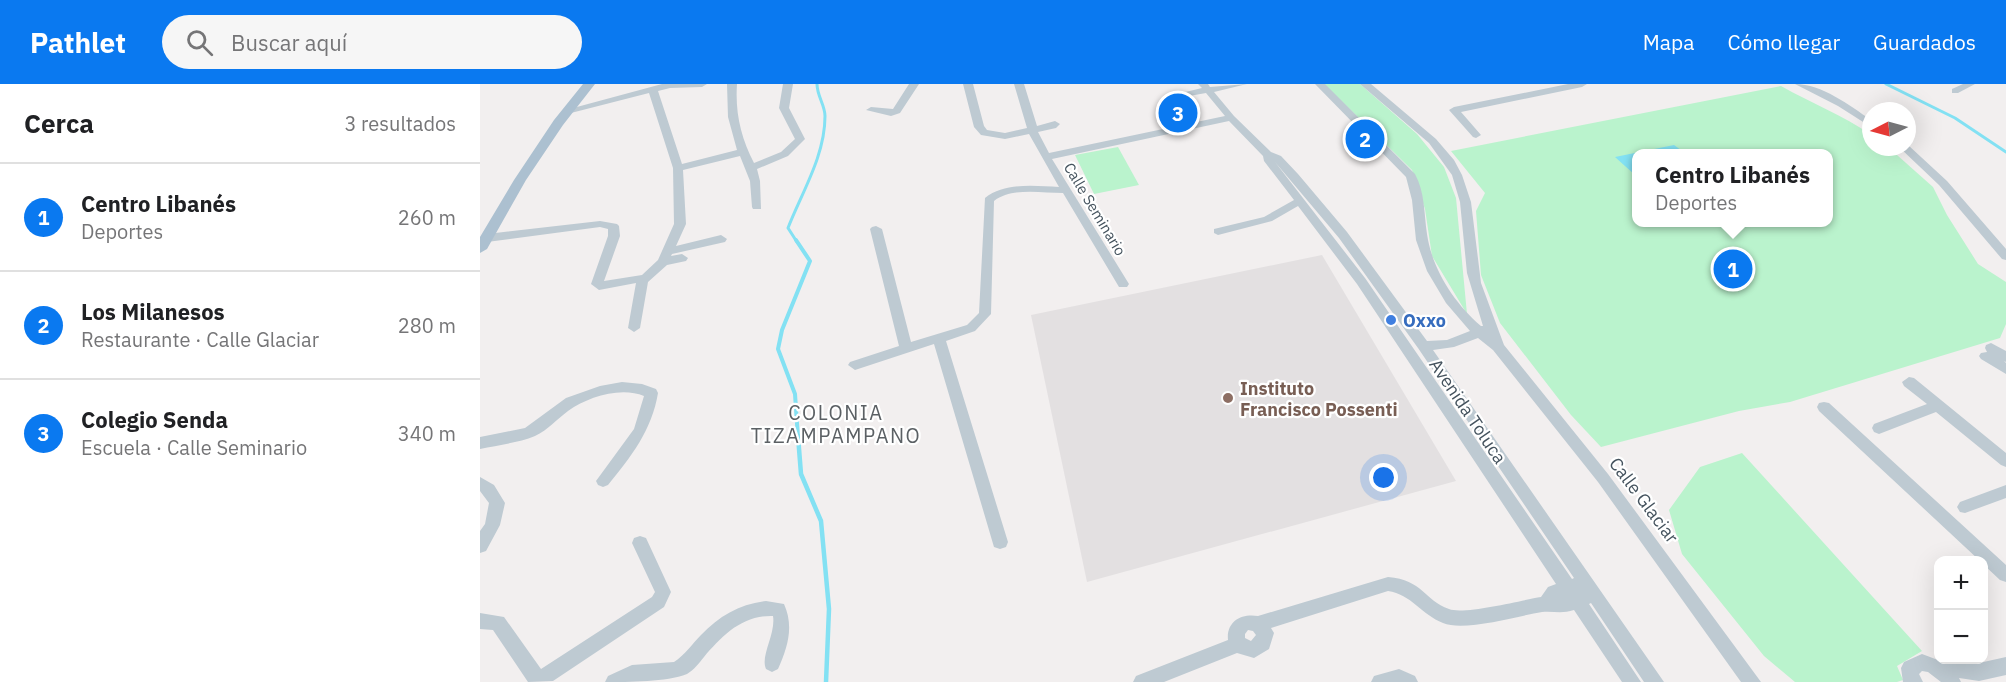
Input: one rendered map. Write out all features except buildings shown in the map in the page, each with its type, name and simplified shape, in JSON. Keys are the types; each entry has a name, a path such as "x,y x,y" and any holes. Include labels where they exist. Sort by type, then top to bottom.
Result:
{"main road":[{"path":"483,244 520,180 567,111 589,84"}],"street":[{"path":"567,111 671,84 702,84"},
{"path":"732,84 731,118 756,181 757,207"},
{"path":"750,166 780,157 795,148 800,139 784,108 788,84"},
{"path":"871,110 897,111 914,84"},
{"path":"968,84 979,128 984,133 1005,136 1055,124"},
{"path":"1018,84 1033,130 1046,157"},
{"path":"1178,95 1206,87 1242,84"},
{"name":"Calle Glaciar","path":"1320,84 1411,176 1418,196 1422,238 1435,276 1477,333 1498,347"},
{"name":"Calle Glaciar","path":"1365,84 1441,149 1458,177 1467,208 1473,272 1498,347 1603,478 1752,682"},
{"path":"1476,135 1454,112 1582,84"},
{"path":"1800,84 1862,117"},
{"path":"1955,91 1970,84"},
{"name":"Avenida Toluca","path":"1206,87 1231,118 1267,154 1277,158 1294,176 1343,235 1423,345 1581,591 1632,682"},
{"path":"634,328 642,281 666,257 680,224 678,168 653,90"},
{"name":"Calle Seminario","path":"1123,284 1046,157 1231,118"},
{"path":"678,168 743,152"},
{"name":"Avenida Toluca","path":"1267,154 1269,161 1361,281 1581,591 1655,682"},
{"path":"1914,156 1943,183 2006,256"},
{"path":"855,365 971,328 985,314 989,200 994,194 1004,190 1066,190"},
{"path":"1218,231 1268,219 1292,204 1301,202"},
{"path":"483,244 600,224 612,226 614,236 597,284 599,286 633,278 642,281"},
{"path":"876,229 906,347"},
{"path":"666,257 722,239"},
{"path":"666,257 682,258"},
{"path":"1423,345 1435,347 1453,344 1490,327"},
{"path":"939,339 1000,542"},
{"path":"2006,357 1988,352 2006,369"},
{"path":"1909,382 2006,461"},
{"path":"480,443 529,433 570,402 616,388 641,387 651,393 649,413 632,444 603,482"},
{"path":"1879,428 1937,406"},
{"path":"1824,407 2006,575"},
{"path":"480,483 489,489 497,503 492,525 480,546"},
{"path":"1965,507 2006,491"},
{"path":"480,621 498,623 535,677 548,675 658,602 663,592 640,543"},
{"path":"1142,682 1238,644 1236,633 1238,628 1247,622 1258,624 1388,584 1401,583 1411,588 1436,613 1446,618 1457,619 1546,604 1564,606 1581,591"},
{"path":"614,682 634,672 677,670 722,625 737,616 764,607 778,609 783,617 772,663"},
{"path":"1914,682 1911,677 1911,668 1916,663 1926,662 1938,667 1979,672 2006,666"},
{"path":"1938,667 1953,682"},
{"path":"1380,682 1399,678 1409,682"}],"shaded area":[{"name":"Instituto Francisco Possenti","path":"1322,255 1456,481 1087,582 1031,315"}],"green space":[{"path":"1324,84 1360,84 1417,134 1444,167 1456,198 1467,314 1432,256 1425,209 1412,170"},
{"path":"1781,86 1862,129 1862,156 1898,156 1933,187 1947,215 1978,264 2006,282 2006,324 2000,338 1790,402 1739,411 1601,447 1571,415 1500,323 1481,275 1476,211 1485,193 1451,151"},
{"path":"1118,147 1139,185 1094,194 1075,155"},
{"path":"1742,453 1922,651 1897,666 1903,680 1897,682 1795,682 1764,656 1682,554 1669,510 1700,467"}],"water":[{"path":"1674,145 1680,149 1654,149"},
{"path":"1632,154 1632,172 1615,157"}],"waterway":[{"path":"797,242 788,228 812,174 824,131 825,112 817,84"},
{"path":"1886,84 1955,118 2006,152"},
{"path":"796,240 810,261 782,330 778,349 795,394 798,438"},
{"path":"798,436 801,474 821,521 829,609 826,682"}],"place":[{"name":"Colegio Senda","path":"1178,113"},
{"name":"Los Milanesos","path":"1365,139"},
{"name":"Centro Libanés","path":"1733,269"},
{"name":"Oxxo","path":"1391,320"},
{"name":"Instituto Francisco Possenti","path":"1228,398"}],"district":[{"name":"COLONIA TIZAMPAMPANO","path":"836,424"}]}
